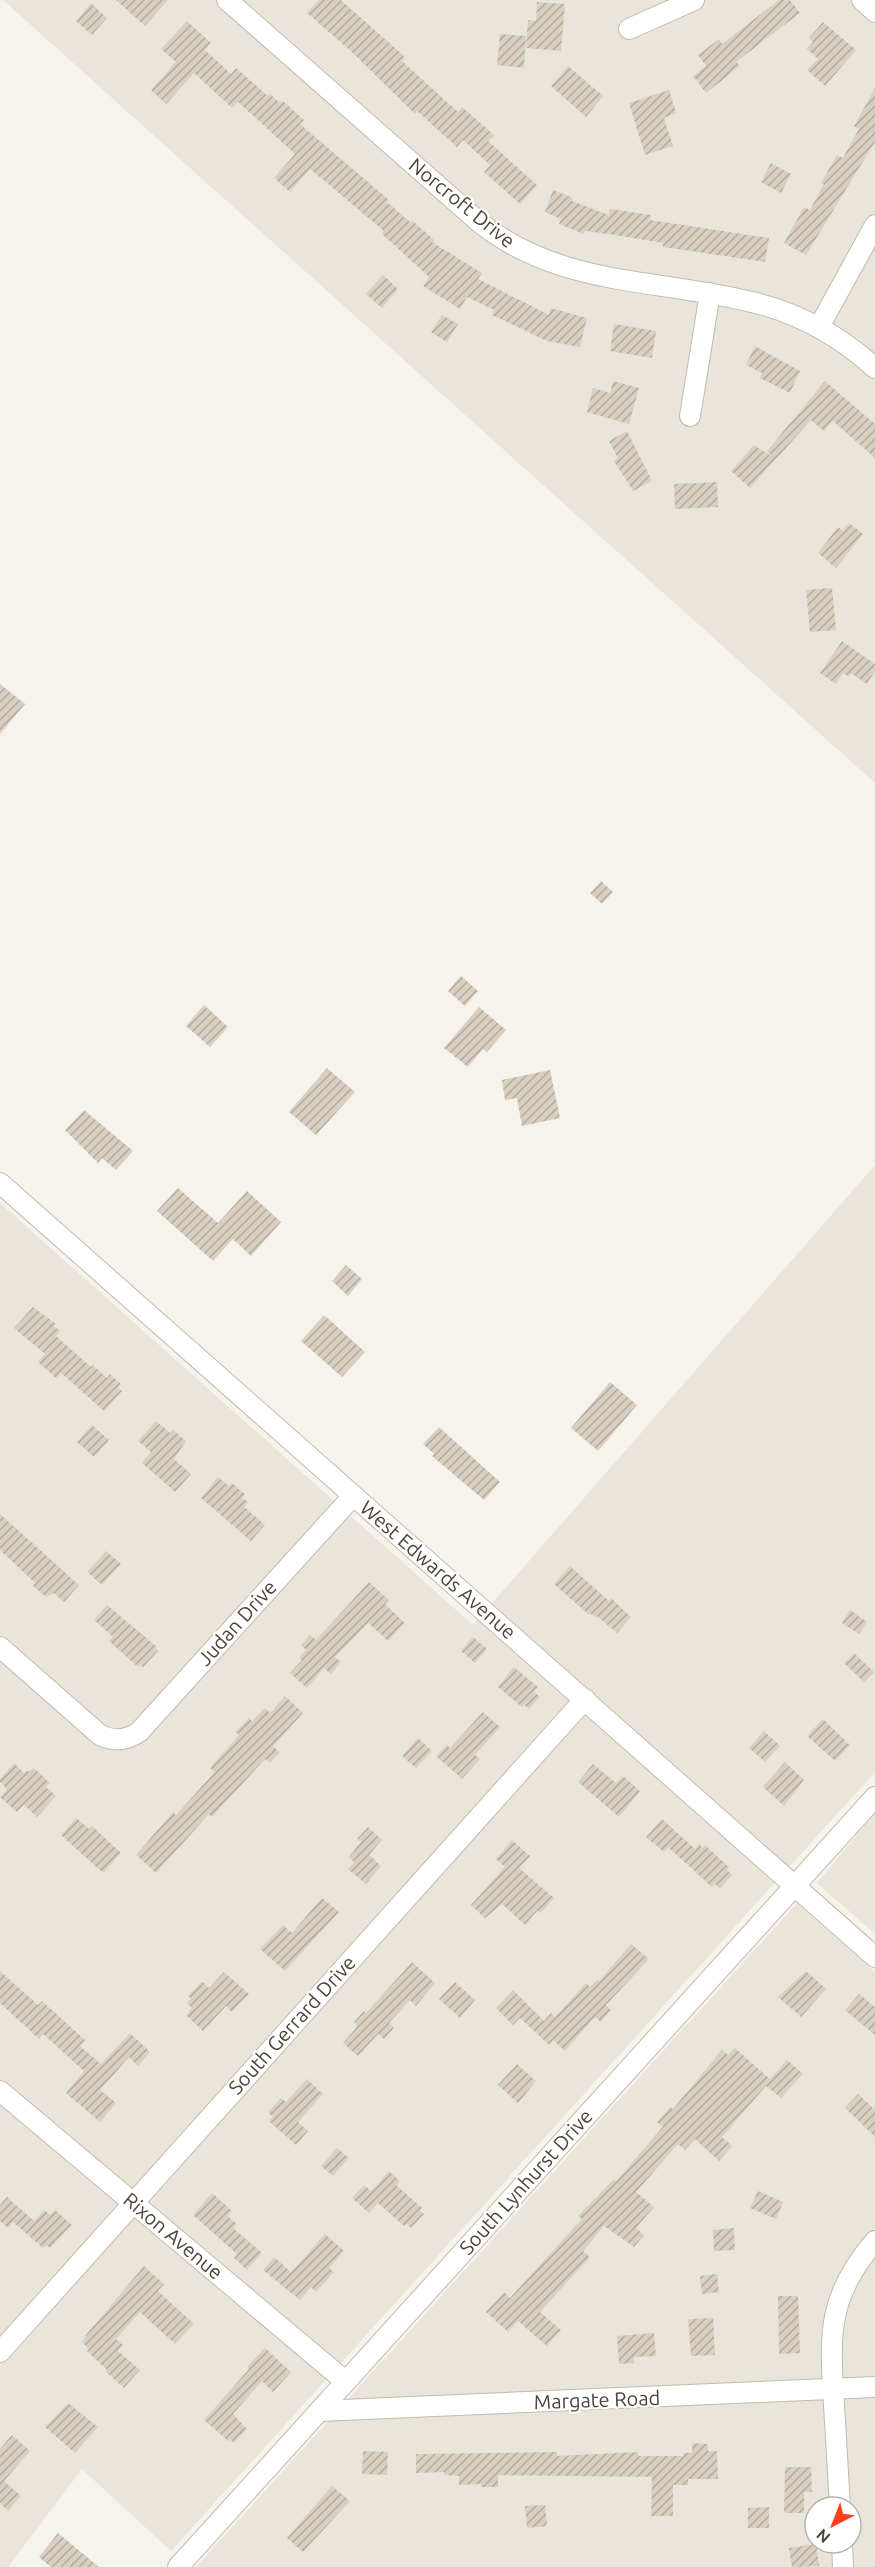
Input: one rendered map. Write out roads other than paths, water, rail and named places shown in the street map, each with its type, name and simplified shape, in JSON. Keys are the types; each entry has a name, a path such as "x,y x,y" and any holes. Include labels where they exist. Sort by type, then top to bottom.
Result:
{"street":[{"name":"Norcroft Drive","path":"227,0 479,222 513,247 561,267 586,273 758,303 819,327 846,344 875,368"},
{"path":"629,29 694,0"},
{"path":"862,0 875,12"},
{"path":"819,327 875,225"},
{"path":"690,416 710,293"},
{"name":"West Edwards Avenue","path":"0,1183 875,1957"},
{"name":"Judan Drive","path":"0,1647 100,1736 115,1740 125,1739 139,1732 353,1496"},
{"name":"South Gerrard Drive","path":"0,2352 585,1699"},
{"name":"South Lynhurst Drive","path":"178,2567 875,1797"},
{"name":"Rixon Avenue","path":"0,2091 345,2381"},
{"path":"839,2495 830,2354 835,2314 855,2268 875,2241"},
{"name":"Margate Road","path":"319,2411 875,2387"}]}
